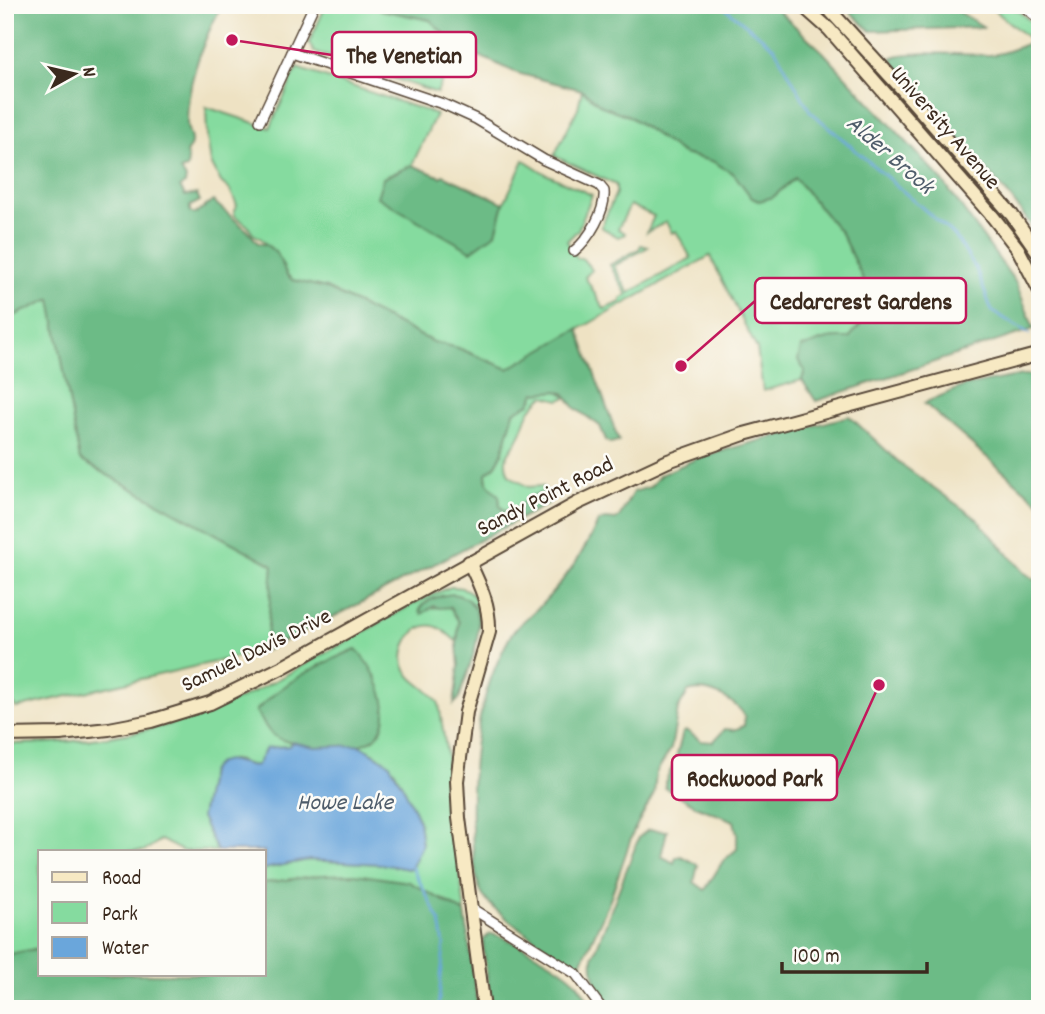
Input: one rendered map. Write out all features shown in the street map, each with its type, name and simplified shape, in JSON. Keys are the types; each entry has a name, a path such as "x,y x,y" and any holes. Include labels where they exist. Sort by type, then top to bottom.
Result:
{"main road":[{"name":"University Avenue","path":"802,5 829,29 993,217 1018,249 1040,291"},
{"name":"University Avenue","path":"825,5 904,90 1012,215 1040,255"},
{"name":"Sandy Point Road","path":"484,1009 459,818 458,760 466,712 485,647 489,618 483,592 469,562 578,503 690,452 744,434 1040,354"},
{"name":"Samuel Davis Drive","path":"5,735 61,734 110,729 151,721 210,703 283,667 469,562"}],"street":[{"path":"260,121 314,5"},
{"path":"1022,5 1040,20"},
{"path":"292,53 449,106 544,160 599,185 604,191 604,201 586,239 574,251"},
{"path":"471,908 576,974 602,1009"}],"green space":[{"path":"5,5 222,5 203,47 190,93 187,127 191,144 186,153 187,168 180,170 186,178 185,184 180,187 185,196 197,194 200,201 190,206 190,212 195,214 213,201 258,243 267,245 277,254 287,275 293,280 326,288 433,342 458,348 508,369 578,329 619,441 610,443 606,440 600,426 575,408 564,393 535,393 530,403 514,412 502,454 495,466 486,473 486,477 505,511 517,510 539,493 548,493 548,504 266,650 273,565 80,460 51,299 5,320"},
{"path":"326,5 373,5 382,10 430,20 457,46 437,93 314,52 309,43"},
{"path":"373,5 772,5 823,52 941,179 1016,283 1034,329 816,401 802,380 805,371 798,360 801,347 830,338 849,338 861,324 863,279 841,233 795,178 773,197 759,201 752,198 734,174 712,161 683,154 629,116 602,106 582,90 517,73 457,46 430,20 382,10"},
{"path":"842,5 948,5 984,27 871,31"},
{"path":"988,5 1006,6 1022,14 1040,30 1040,48"},
{"path":"1032,42 1040,48 1040,237 1010,197 891,58 923,53 990,55"},
{"path":"297,68 436,114 412,165 384,178 496,232 504,203 524,160 546,174 592,195 578,230 567,241 577,258 582,258 592,270 585,277 604,309 621,302 627,295 610,265 639,249 641,245 648,247 614,266 629,293 691,258 676,231 672,233 666,222 647,232 654,216 630,205 618,229 625,233 624,235 618,237 601,227 616,193 616,185 554,156 578,108 582,90 602,106 629,116 683,154 712,161 734,174 752,198 758,201 773,197 795,178 841,233 863,279 861,324 849,338 827,340 815,346 802,380 763,391 757,349 710,256 508,369 458,348 433,342 326,288 293,281 287,275 277,254 235,216 237,205 211,163 206,107 270,128"},
{"path":"412,165 441,177 443,175 504,203 496,233 471,251 377,197 383,178"},
{"path":"51,298 80,460 273,565 266,650 16,708 5,692 5,320"},
{"path":"1023,375 1040,375 1040,503 924,403 964,386"},
{"path":"558,391 568,397 559,400 544,396 537,402 529,412 506,459 509,475 528,487 542,486 548,493 536,495 516,508 505,511 500,506 499,496 487,485 486,473 496,465 502,454 514,412 533,399 535,393"},
{"path":"849,416 901,464 977,519 1025,573 1040,583 1040,1009 609,1009 596,984 593,957 639,837 648,830 667,831 661,856 674,863 676,857 681,856 698,865 694,882 705,890 723,861 737,849 734,821 698,807 665,788 683,732 687,731 701,741 713,742 725,729 734,730 744,726 745,716 720,695 695,690 688,692 678,709 671,749 656,773 654,794 634,830 608,905 579,968 499,912 482,894 477,880 472,831 474,755 483,706 499,658 514,631 566,576 587,545 598,522 605,519 616,520 633,492 650,487 660,475 700,457"},
{"path":"451,587 466,590 476,598 479,612 479,628 475,610 464,599 450,595 432,600 420,610 450,607 459,622 457,642 437,627 426,626 413,633 403,653 408,674 432,694 439,704 447,756 447,805 457,851 465,913 440,898 322,875 266,883 266,869 308,860 381,864 408,869 422,845 419,821 395,771 377,755 359,745 374,739 384,720 374,682 356,649 290,682 256,711 272,735 292,742 289,746 271,748 257,765 230,760 210,772 201,817 217,850 180,850 161,840 146,850 38,850 38,948 5,955 5,744 93,739 179,722 261,688 437,592"},
{"path":"453,594 467,600 475,610 478,623 473,655 459,699 454,704 459,666 459,622 450,607 434,606 422,614 420,610 429,600"},
{"path":"356,649 376,678 384,703 385,716 376,737 355,746 324,748 293,743 270,732 256,711 267,700 303,675"},
{"path":"355,874 409,882 465,913 478,1009 5,1009 5,955 38,948 38,976 266,976 266,883 322,875"},
{"path":"490,934 521,946 569,975 594,1009 491,1009 483,946 484,939"}],"water":[{"name":"Howe Lake","path":"292,742 315,747 359,745 389,763 419,821 422,845 412,867 408,869 381,864 308,860 266,869 266,850 217,850 201,817 210,772 221,761 227,760 257,765 266,748 289,746"}],"waterway":[{"name":"Alder Brook","path":"721,5 774,47 810,111 955,236 976,269 992,311 1030,334"},
{"path":"412,867 440,921 444,945 438,1009"}],"place":[{"name":"The Venetian","path":"232,40"},
{"name":"Cedarcrest Gardens","path":"681,366"},
{"name":"Rockwood Park","path":"879,685"}]}
